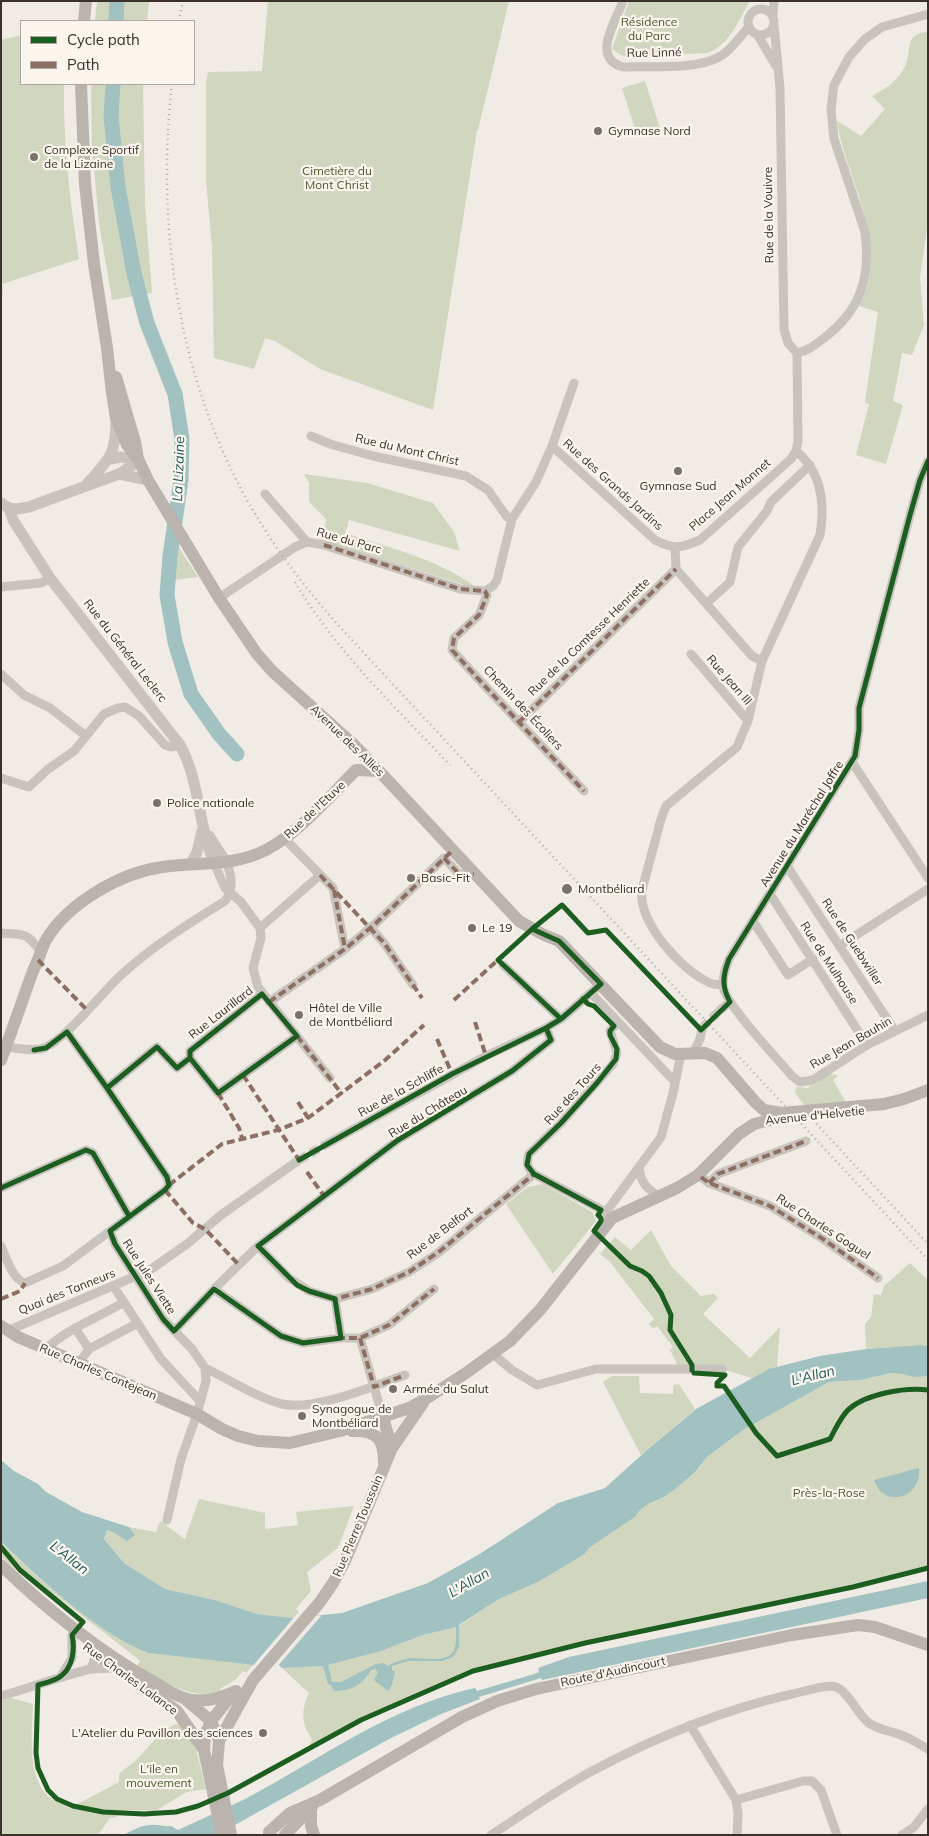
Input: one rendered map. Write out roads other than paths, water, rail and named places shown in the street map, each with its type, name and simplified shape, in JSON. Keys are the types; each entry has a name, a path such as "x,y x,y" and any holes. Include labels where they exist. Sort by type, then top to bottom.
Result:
{"main road":[{"path":"84,20 86,1"},
{"path":"81,85 85,184 94,264 116,418 127,445 139,461"},
{"path":"107,348 139,461"},
{"name":"Avenue des Alliés","path":"139,461 148,480 219,598 257,654 272,671 380,771 519,921 559,941 596,988 660,1047 675,1054 705,1053 716,1058 756,1103"},
{"name":"Rue de l'Etuve","path":"355,746 356,770"},
{"name":"Rue de l'Etuve","path":"1,1060 47,938 75,908 108,884 145,870 191,864 220,863 249,857 265,851 286,839 356,770 380,771"},
{"name":"Avenue d'Helvetie","path":"756,1103 764,1110 782,1113 884,1104 928,1090"},
{"name":"Avenue d'Helvetie","path":"609,1215 677,1188 698,1175 739,1134 754,1124 784,1117 884,1109 903,1105 928,1096"},
{"path":"754,1124 758,1115 756,1103"},
{"path":"340,1431 409,1408 424,1400 510,1341 540,1310 609,1215"},
{"name":"Rue Charles Contejean","path":"4,1328 46,1349 197,1414 222,1429 258,1441 290,1442 340,1431"},
{"name":"Rue Pierre Toussain","path":"253,1680 320,1602 333,1583 345,1561 392,1448 424,1400"},
{"path":"383,1418 392,1448"},
{"path":"340,1431 365,1430 379,1439 384,1450 384,1467"},
{"name":"Rue Charles Lalance","path":"2,1569 52,1611 86,1649 131,1674 185,1699 212,1700 236,1691"},
{"name":"Rue Charles Lalance","path":"52,1611 86,1649 115,1668 131,1674 177,1711 204,1750"},
{"name":"Route d'Audincourt","path":"316,1804 462,1717 497,1701 536,1689 792,1635 858,1624 875,1627 928,1646"},
{"path":"222,1835 204,1750 205,1735 218,1710 236,1691 253,1680"},
{"path":"232,1835 217,1765 219,1741 253,1680"},
{"path":"185,1699 204,1713 211,1721 219,1741"},
{"path":"177,1711 198,1719 211,1721 238,1706"},
{"path":"264,1833 290,1813 316,1804"},
{"path":"290,1834 297,1821 316,1804"},
{"path":"314,1835 311,1826 316,1804"},
{"path":"290,1813 286,1821 290,1834"},
{"path":"264,1833 290,1834"}],"street":[{"name":"Rue Linné","path":"623,1 606,46 606,54 615,65 623,67 693,65 709,61 720,56 749,27"},
{"path":"758,1 748,19 749,27 757,34 766,34 772,29 774,25 774,1"},
{"path":"753,11 764,9 773,15"},
{"path":"720,1010 730,1002 723,985 709,983 668,950 658,936 641,899 666,806 737,747 748,721 762,661 820,535 823,502 810,465 796,451 798,442 797,353 812,348 845,318 861,293 866,272 867,248 865,232 834,139 831,109 834,85 849,57 865,39 882,27 928,14"},
{"name":"Rue de la Vouivre","path":"774,25 778,72 784,330 788,343 797,353"},
{"name":"Rue de la Vouivre","path":"757,34 778,72"},
{"path":"484,591 493,586 497,580 512,519 536,482 552,446 574,383"},
{"path":"86,486 110,459 114,444 116,418"},
{"name":"Rue du Mont Christ","path":"311,436 330,444 373,456 466,476 488,490 507,517 512,519"},
{"name":"Rue des Grands Jardins","path":"552,446 655,540 675,548"},
{"name":"Place Jean Monnet","path":"675,548 700,540 791,459 796,451"},
{"path":"110,459 121,457 139,461"},
{"path":"5,506 16,509 28,507 119,474 139,461"},
{"name":"Avenue du Maréchal Joffre","path":"723,985 724,973 729,959 852,762 858,743 859,708 910,515 920,480 928,461"},
{"path":"707,603 730,582 738,547 767,511 770,502 810,465"},
{"path":"119,474 148,480"},
{"path":"265,494 307,542"},
{"name":"Rue du Général Leclerc","path":"5,506 50,578 180,745 186,756 193,779 203,826 220,863 231,877 230,893"},
{"name":"Rue du Parc","path":"219,598 307,542 314,542 338,549 460,589 484,591"},
{"path":"675,548 676,569 752,656 762,661"},
{"name":"Rue de la Comtesse Henriette","path":"519,722 676,569"},
{"path":"1,587 41,583 50,578"},
{"name":"Chemin des Écoliers","path":"484,591 486,595 479,615 454,638 452,650 498,702 584,792"},
{"name":"Rue Jean Ill","path":"691,654 748,721"},
{"path":"1,674 24,695 50,708 86,736"},
{"path":"1,778 28,787 74,751 104,714 118,708 125,708 139,716 165,744 171,747 180,745"},
{"path":"852,762 928,878"},
{"name":"Rue du Général Leclerc","path":"191,864 197,852 203,826"},
{"path":"286,839 333,888 345,949"},
{"path":"269,1002 345,949 444,858 459,874 474,874"},
{"name":"Rue de Guebwiller","path":"787,866 895,1031"},
{"path":"260,928 320,875"},
{"path":"839,946 928,889"},
{"path":"6,1047 46,1048 67,1032 119,977 144,954 225,901 230,893 241,902 260,928 261,938 253,968 262,994 330,1078"},
{"name":"Rue de Mulhouse","path":"770,894 867,1045"},
{"path":"753,921 788,975 813,959"},
{"path":"370,927 384,943 413,985"},
{"path":"1,933 28,937 36,948 42,951"},
{"path":"503,965 561,1019"},
{"path":"596,988 618,1022 675,1082"},
{"name":"Rue de la Schliffe","path":"325,1145 486,1056 546,1028 561,1019 596,988"},
{"name":"Rue Laurillard","path":"107,1088 157,1047 177,1068 190,1058 190,1050 262,994"},
{"name":"Rue Jean Bauhin","path":"730,1002 792,1076 800,1082 813,1080 867,1045 928,1015"},
{"name":"Rue des Tours","path":"534,1174 527,1165 529,1154 561,1123 613,1064 617,1053 610,1031 618,1022"},
{"name":"Rue du Château","path":"258,1246 398,1140 486,1088 519,1066 551,1040 546,1028"},
{"path":"534,1174 609,1215 661,1137 675,1082 687,1053 700,1038 702,1028"},
{"path":"1,1246 5,1263 15,1276 25,1283 63,1266 165,1190 169,1184 167,1177 67,1032"},
{"path":"190,1058 218,1093 297,1036"},
{"path":"709,1183 718,1174 806,1141"},
{"path":"1,1188 81,1152 90,1151 93,1153 129,1216"},
{"path":"136,1277 150,1270 187,1244 221,1215 299,1160"},
{"path":"639,1168 640,1179 644,1186 659,1196"},
{"name":"Rue de Belfort","path":"334,1299 372,1289 409,1272 438,1253 534,1174"},
{"name":"Rue Charles Goguel","path":"698,1175 709,1183 770,1206 823,1239 878,1278"},
{"name":"Rue Jules Viette","path":"110,1231 115,1244 163,1319 192,1349 205,1368"},
{"path":"174,1331 258,1246 297,1284 308,1291 334,1299 341,1338"},
{"name":"Quai des Tanneurs","path":"4,1328 136,1277"},
{"path":"114,1286 136,1324 161,1360 200,1401"},
{"path":"214,1289 282,1336 303,1343 341,1338 360,1338 389,1325 434,1289"},
{"path":"46,1349 75,1328 124,1302"},
{"path":"79,1363 90,1349 136,1324"},
{"path":"75,1328 90,1349"},
{"path":"360,1338 383,1418"},
{"path":"493,1354 512,1370 537,1385 596,1369 722,1368"},
{"path":"166,1520 206,1381 205,1368"},
{"path":"205,1368 241,1387 281,1404 304,1405 374,1387 405,1375"},
{"path":"86,1649 87,1670"},
{"path":"86,1649 76,1666 87,1670"},
{"path":"61,1676 86,1649"},
{"path":"1,1696 61,1676 87,1670 115,1668"},
{"path":"490,1835 592,1771 668,1734 724,1713 780,1697 827,1687 837,1687 845,1693 859,1714 870,1724 904,1736 928,1750"},
{"path":"690,1726 736,1800 738,1813 737,1835"},
{"path":"736,1800 803,1781 812,1781 821,1790 837,1835"},
{"path":"902,1835 914,1827 928,1809"}],"water":[{"name":"L'Allan","path":"928,1346 928,1376 914,1377 891,1373 861,1380 829,1382 743,1430 707,1457 695,1472 678,1487 664,1497 648,1504 635,1517 589,1548 585,1554 538,1582 499,1599 459,1625 459,1647 453,1657 442,1661 408,1661 392,1666 392,1670 395,1672 392,1685 388,1691 374,1680 378,1672 375,1669 371,1670 364,1680 356,1686 346,1690 334,1691 331,1685 328,1684 323,1666 282,1668 279,1665 253,1665 148,1653 128,1644 89,1619 52,1589 1,1542 1,1460 14,1471 38,1484 46,1492 82,1512 129,1527 135,1535 127,1541 107,1530 104,1539 124,1563 165,1589 215,1600 257,1614 293,1618 342,1613 428,1583 478,1555 558,1503 605,1488 696,1409 769,1369 820,1356 866,1349","holes":["456,1627 455,1647 453,1653 448,1656 436,1659 410,1658 388,1666 383,1663 376,1664 341,1682 332,1682 328,1665 381,1651 423,1635"]},
{"path":"919,1468 918,1479 914,1487 908,1493 901,1496 885,1495 874,1480"},
{"path":"928,1581 928,1598 542,1680 541,1678 479,1697 480,1699 441,1714 389,1739 217,1835 123,1835 147,1825 171,1826 178,1830 247,1798 386,1720 444,1696 475,1688 477,1691 534,1674 539,1672 538,1668 569,1657"}],"waterway":[{"name":"La Lizaine","path":"116,20 117,1"},
{"name":"La Lizaine","path":"113,85 111,116 118,187 134,273 147,323 175,394 182,439 181,480 170,556 167,595 175,642 191,694 219,734 237,754"}],"tunnel":[{"path":"702,1028 720,1010"},
{"path":"299,1160 325,1145"}],"railway":[{"path":"179,20 183,1"},
{"path":"172,85 168,140 167,197 171,254 180,310 193,366 210,420 233,472 270,538 302,582 350,638 928,1260"},
{"path":"295,582 329,632 367,678 450,765"},
{"path":"813,1120 928,1244"}],"place":[{"name":"Gymnase Nord","path":"598,131"},
{"name":"Complexe Sportif de la Lizaine","path":"34,157"},
{"name":"Gymnase Sud","path":"678,471"},
{"name":"Police nationale","path":"157,803"},
{"name":"Basic-Fit","path":"411,878"},
{"name":"Montbéliard","path":"567,889"},
{"name":"Le 19","path":"472,928"},
{"name":"Hôtel de Ville de Montbéliard","path":"299,1015"},
{"name":"Armée du Salut","path":"393,1389"},
{"name":"Synagogue de Montbéliard","path":"302,1416"},
{"name":"L'Atelier du Pavillon des sciences","path":"263,1733"}],"park label":[{"name":"Résidence du Parc","path":"649,29"},
{"name":"Cimetière du Mont Christ","path":"337,178"},
{"name":"Près-la-Rose","path":"829,1493"},
{"name":"L'ile en mouvement","path":"159,1776"}]}
